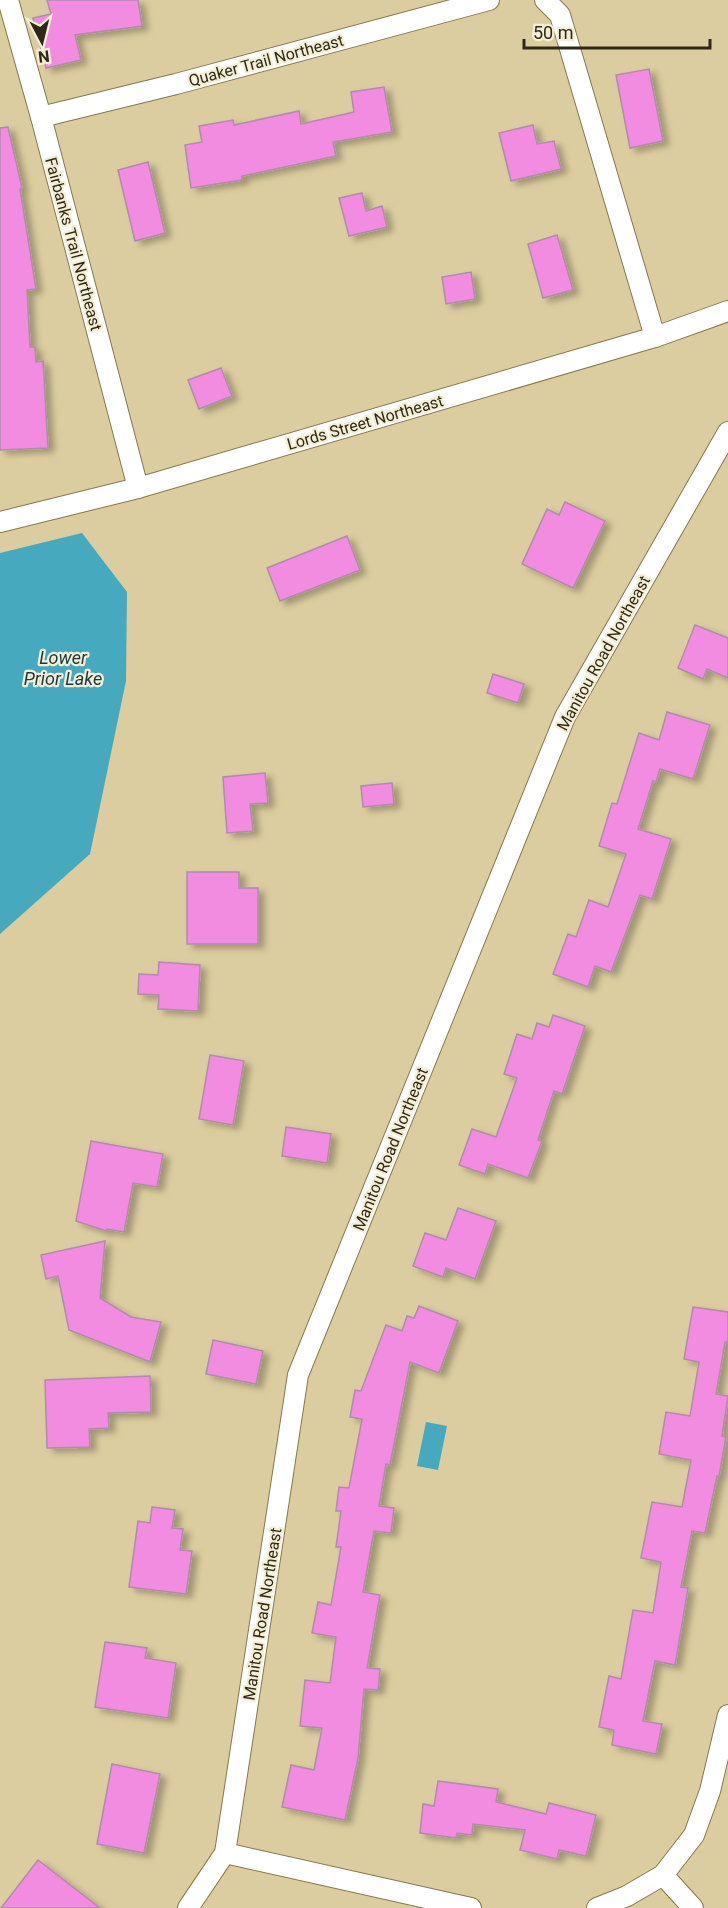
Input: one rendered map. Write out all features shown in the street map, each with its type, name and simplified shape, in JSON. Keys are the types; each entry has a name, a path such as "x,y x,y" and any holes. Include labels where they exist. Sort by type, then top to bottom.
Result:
{"street":[{"name":"Fairbanks Trail Northeast","path":"8,0 138,488"},
{"name":"Quaker Trail Northeast","path":"41,117 176,84 489,0"},
{"path":"545,0 560,15 655,337"},
{"name":"Lords Street Northeast","path":"0,522 138,488 655,337 728,311"},
{"name":"Manitou Road Northeast","path":"188,1908 225,1853 298,1376 565,717 728,432"},
{"path":"597,1908 627,1896 663,1875 694,1835 710,1791 728,1715"},
{"path":"225,1853 471,1908"},
{"path":"663,1875 693,1908"}],"water":[{"name":"Lower Prior Lake","path":"82,533 127,592 126,681 90,854 0,934 0,553"},
{"path":"426,1422 447,1426 438,1470 417,1466"}],"building":[{"path":"47,0 138,0 142,26 75,35 81,60 46,68 33,18 51,14"},
{"path":"649,69 663,141 630,148 616,75"},
{"path":"384,87 392,132 333,142 336,156 242,176 242,180 191,188 185,145 202,142 199,126 233,120 234,125 299,111 301,124 354,112 351,92"},
{"path":"533,125 537,144 554,141 561,169 511,181 499,133"},
{"path":"8,127 22,188 20,189 36,289 27,290 30,347 35,347 36,362 43,361 48,448 0,450 0,128"},
{"path":"148,162 165,233 135,241 118,170"},
{"path":"362,193 366,211 382,206 387,227 349,236 339,198"},
{"path":"557,235 573,290 543,298 528,244"},
{"path":"471,272 475,299 446,304 442,277"},
{"path":"221,368 232,396 199,409 188,380"},
{"path":"565,502 605,521 573,588 522,564 547,509 559,515"},
{"path":"347,536 360,570 280,601 267,568"},
{"path":"695,625 728,638 728,678 707,669 703,679 678,668"},
{"path":"493,674 524,684 518,703 487,693"},
{"path":"667,712 710,725 693,779 660,769 656,782 653,781 638,829 671,839 652,899 640,895 611,972 595,966 588,987 553,974 568,934 576,937 589,900 608,907 626,854 599,846 612,803 617,804 639,733 659,740"},
{"path":"265,773 268,803 250,804 253,831 227,833 223,777"},
{"path":"392,783 394,804 363,807 361,786"},
{"path":"187,872 239,872 239,888 258,888 258,944 187,944"},
{"path":"159,962 200,965 198,1011 158,1009 159,995 138,994 139,974 158,975"},
{"path":"553,1015 585,1026 562,1094 554,1091 538,1140 542,1141 528,1178 488,1164 485,1174 459,1165 472,1129 496,1137 517,1078 504,1074 517,1034 532,1039 537,1023 549,1027"},
{"path":"210,1055 244,1061 233,1125 199,1119"},
{"path":"286,1127 331,1134 327,1163 282,1156"},
{"path":"91,1141 163,1154 157,1187 133,1183 124,1232 107,1229 106,1231 76,1221"},
{"path":"458,1208 496,1221 475,1279 446,1268 443,1277 413,1266 425,1233 446,1240"},
{"path":"105,1241 100,1298 131,1317 161,1322 150,1362 69,1330 58,1276 46,1279 41,1255"},
{"path":"419,1306 458,1321 439,1373 410,1362 390,1465 386,1464 379,1506 394,1508 391,1533 374,1531 363,1592 380,1595 367,1668 380,1669 378,1690 364,1689 358,1758 345,1820 282,1807 291,1765 314,1770 322,1728 300,1726 305,1680 330,1683 336,1637 312,1633 318,1602 331,1605 341,1547 336,1547 341,1511 336,1511 339,1487 349,1488 362,1419 350,1417 355,1390 361,1391 386,1325 402,1331 407,1316 414,1318"},
{"path":"693,1307 728,1312 728,1342 725,1342 716,1394 728,1396 722,1436 726,1437 705,1533 692,1531 681,1587 688,1588 675,1665 655,1661 643,1721 662,1724 656,1754 612,1745 614,1730 599,1727 609,1676 621,1679 633,1610 653,1613 661,1562 641,1558 652,1502 682,1507 691,1460 659,1454 666,1412 690,1416 699,1362 684,1359"},
{"path":"213,1340 263,1351 256,1384 206,1374"},
{"path":"150,1376 151,1412 108,1413 109,1428 89,1429 90,1447 47,1448 45,1380"},
{"path":"152,1507 175,1510 172,1528 183,1529 180,1550 192,1551 186,1594 129,1587 138,1521 150,1523"},
{"path":"105,1642 147,1648 145,1658 176,1663 168,1718 95,1707"},
{"path":"112,1764 160,1774 144,1853 97,1844"},
{"path":"438,1781 498,1789 496,1802 546,1814 549,1803 596,1815 586,1856 559,1850 557,1859 520,1850 525,1830 473,1824 472,1835 457,1833 456,1838 420,1833 423,1804 434,1806"},
{"path":"38,1860 100,1908 1,1908"}]}
